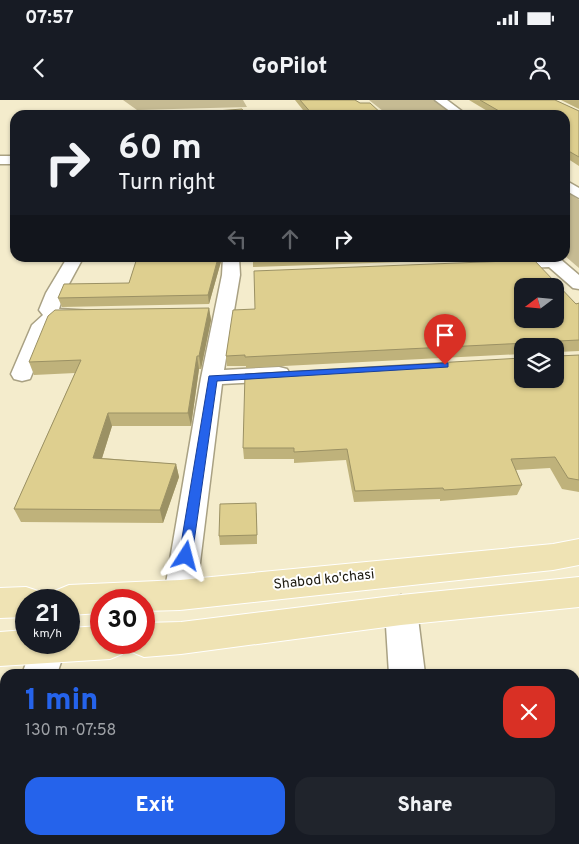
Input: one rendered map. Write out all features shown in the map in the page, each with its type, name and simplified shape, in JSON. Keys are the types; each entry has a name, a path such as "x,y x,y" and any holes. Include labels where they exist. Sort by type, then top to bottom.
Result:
{"main road":[{"name":"Shabod ko'chasi","path":"80,600 180,595 553,557 579,552"},
{"path":"155,639 181,638 401,610 579,592"},
{"path":"0,604 15,603"},
{"path":"0,648 44,660 90,647"}],"street":[{"path":"440,100 455,110"},
{"path":"54,315 49,310 55,294 73,262"},
{"path":"486,264 519,262"},
{"path":"554,262 579,284"},
{"path":"180,595 212,378 215,313 238,269"},
{"path":"22,374 42,325 54,315 101,315"},
{"path":"212,378 300,373"},
{"path":"401,610 407,669"}],"shaded area":[{"path":"123,100 243,100 247,107 137,110"},
{"path":"369,100 435,100 449,110 382,110"},
{"path":"570,194 579,200 579,268 570,260"}],"building":[{"path":"300,100 355,100 360,103 370,103 378,110 309,110"},
{"path":"480,100 555,100 579,111 579,157 570,152 570,110 497,110"},
{"path":"136,262 217,262 208,295 58,298 64,284 129,283"},
{"path":"483,262 536,262 551,278 514,278 514,328 564,328 564,291 576,304 579,303 579,340 564,341 564,338 514,338 514,344 245,357 245,355 226,356 233,310 255,309 254,271"},
{"path":"209,308 199,356 197,356 188,413 108,413 93,458 176,464 160,510 14,509 81,360 29,362 48,316 55,310"},
{"path":"579,355 579,480 568,478 555,457 511,459 522,485 444,490 443,488 355,491 347,449 294,452 294,448 243,448 245,374 514,358 514,388 564,388 564,356"},
{"path":"256,503 257,535 219,536 220,504"}],"route":[{"path":"186,556 212,378 445,365"}]}
